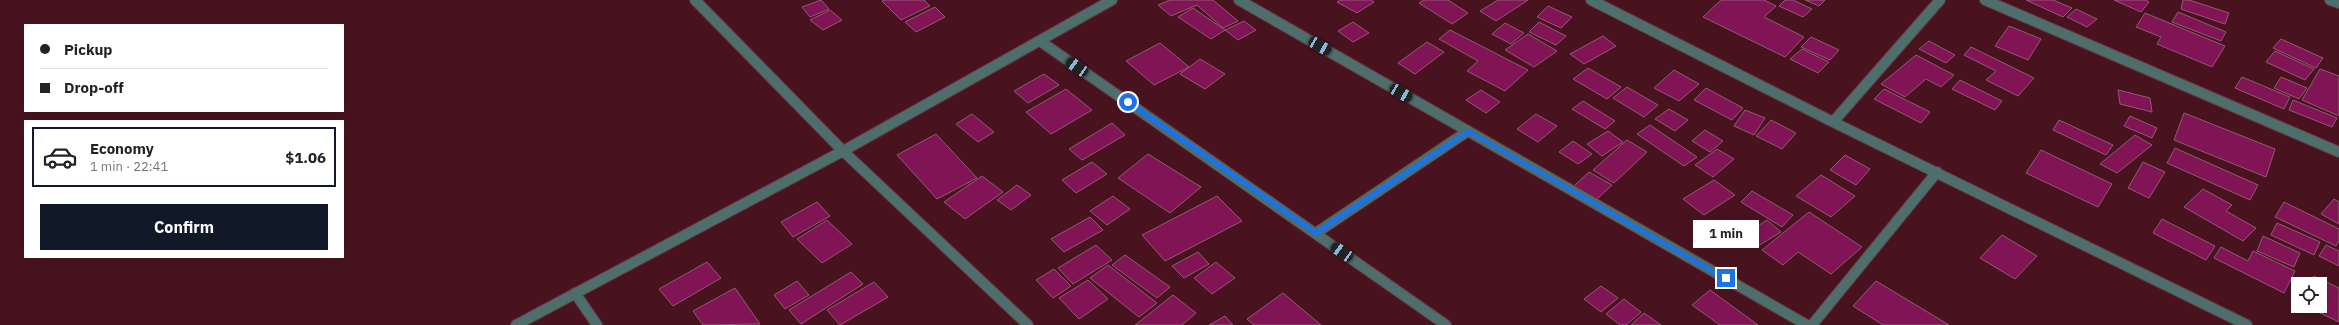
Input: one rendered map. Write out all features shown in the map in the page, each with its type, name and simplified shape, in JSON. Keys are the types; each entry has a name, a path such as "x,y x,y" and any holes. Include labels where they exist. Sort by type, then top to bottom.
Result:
{"street":[{"path":"695,0 843,151 1028,325"},
{"path":"516,325 843,151 1111,0"},
{"path":"1239,0 1807,325"},
{"path":"1592,0 1833,122 2247,325"},
{"path":"1833,122 1940,0"},
{"path":"1985,0 2003,3 2339,152"},
{"path":"2330,0 2339,3"},
{"path":"1040,40 1446,325"},
{"path":"1316,233 1468,131"},
{"path":"1812,325 1936,172"},
{"path":"575,293 597,325"}],"building":[{"path":"821,0 829,9 810,17 802,7"},
{"path":"924,0 930,6 901,20 882,1"},
{"path":"1170,0 1213,0 1238,21 1223,28 1197,5 1171,16 1158,5"},
{"path":"1341,0 1371,0 1374,2 1357,13 1337,2"},
{"path":"1424,0 1448,0 1468,13 1452,24 1419,3"},
{"path":"1498,0 1528,0 1496,21 1480,11"},
{"path":"1721,0 1764,0 1776,6 1764,17 1804,37 1785,57 1703,17"},
{"path":"1785,0 1793,0 1812,9 1803,17 1779,6"},
{"path":"1805,0 1825,0 1819,6"},
{"path":"2026,0 2053,0 2072,8 2063,17"},
{"path":"2114,0 2145,0 2149,2 2141,12"},
{"path":"2183,0 2189,0 2229,13 2225,24 2181,9"},
{"path":"1548,6 1572,17 1561,28 1537,17"},
{"path":"935,7 945,17 916,32 905,22"},
{"path":"1193,8 1225,30 1211,39 1178,17"},
{"path":"2076,9 2097,19 2087,27 2067,17"},
{"path":"830,10 842,20 823,30 810,20"},
{"path":"2178,12 2226,32 2221,41 2172,22"},
{"path":"2145,13 2225,46 2212,67 2157,44 2161,37 2136,27"},
{"path":"1244,21 1256,30 1238,40 1225,30"},
{"path":"1353,22 1369,33 1353,42 1338,31"},
{"path":"1539,22 1566,36 1556,45 1529,32"},
{"path":"1505,23 1524,33 1511,44 1492,34"},
{"path":"2009,26 2041,39 2028,60 1995,46"},
{"path":"1450,30 1528,70 1505,91 1467,71 1478,61 1439,39"},
{"path":"1528,34 1557,51 1534,67 1505,50"},
{"path":"1603,36 1616,46 1584,64 1570,54"},
{"path":"1811,37 1839,50 1830,60 1801,47"},
{"path":"2281,39 2323,58 2316,68 2273,48"},
{"path":"1929,41 1955,55 1946,63 1919,49"},
{"path":"1427,42 1444,52 1415,74 1398,63"},
{"path":"1160,43 1189,67 1154,85 1126,61"},
{"path":"1971,47 2034,78 2018,96 1986,80 1996,71 1964,55"},
{"path":"1802,49 1829,62 1818,73 1790,59"},
{"path":"2275,51 2314,69 2305,80 2266,62"},
{"path":"1916,55 1954,75 1941,87 1926,79 1905,97 1881,84"},
{"path":"1200,59 1225,74 1205,89 1180,74"},
{"path":"1588,68 1621,87 1607,99 1573,79"},
{"path":"2320,69 2339,76 2339,116 2302,100"},
{"path":"1674,70 1699,84 1679,101 1654,88"},
{"path":"1044,74 1059,85 1028,103 1014,91"},
{"path":"2242,77 2290,97 2284,109 2235,88"},
{"path":"2281,77 2307,88 2299,99 2274,88"},
{"path":"1960,80 2002,101 1995,110 1952,89"},
{"path":"1627,87 1658,105 1644,117 1613,98"},
{"path":"1706,88 1743,108 1732,120 1694,100"},
{"path":"1066,89 1092,110 1051,134 1026,112"},
{"path":"1884,89 1930,112 1921,123 1874,99"},
{"path":"1481,90 1500,102 1486,113 1466,100"},
{"path":"2118,90 2150,98 2152,112 2120,104"},
{"path":"2293,100 2337,118 2332,127 2289,110"},
{"path":"1583,101 1615,121 1605,129 1572,109"},
{"path":"1669,109 1688,120 1675,131 1655,119"},
{"path":"1745,110 1765,118 1754,135 1734,126"},
{"path":"2184,113 2275,149 2266,177 2174,140"},
{"path":"972,114 994,132 978,142 956,124"},
{"path":"1536,114 1557,126 1538,142 1517,129"},
{"path":"2130,116 2157,128 2152,138 2124,126"},
{"path":"1771,120 1796,133 1782,149 1756,136"},
{"path":"2059,120 2113,145 2106,155 2053,130"},
{"path":"1112,123 1125,135 1082,160 1069,149"},
{"path":"1650,125 1697,157 1684,166 1637,134"},
{"path":"1705,130 1723,141 1710,152 1692,141"},
{"path":"1608,131 1623,142 1602,156 1587,144"},
{"path":"936,134 977,178 937,199 897,155"},
{"path":"2135,135 2152,145 2117,173 2100,164"},
{"path":"1627,140 1647,152 1614,183 1593,170"},
{"path":"1573,141 1592,154 1578,164 1559,152"},
{"path":"2175,148 2258,185 2250,200 2167,163"},
{"path":"1717,149 1734,159 1713,177 1695,165"},
{"path":"2041,150 2112,184 2098,207 2026,173"},
{"path":"1148,154 1201,187 1170,213 1118,178"},
{"path":"1845,155 1870,169 1856,185 1830,170"},
{"path":"1092,162 1107,174 1076,193 1062,180"},
{"path":"2143,162 2165,172 2149,198 2128,188"},
{"path":"1589,172 1612,185 1596,200 1574,186"},
{"path":"1821,175 1855,196 1831,217 1796,196"},
{"path":"982,176 1003,192 965,219 944,202"},
{"path":"1714,180 1735,195 1704,215 1683,199"},
{"path":"1017,185 1031,195 1011,210 997,200"},
{"path":"2203,189 2232,205 2226,211 2256,228 2243,241 2184,207"},
{"path":"1752,191 1793,215 1782,227 1741,202"},
{"path":"1113,196 1130,209 1107,225 1090,211"},
{"path":"1217,196 1242,221 1165,261 1142,235"},
{"path":"2334,199 2339,202 2339,224 2321,214"},
{"path":"817,202 830,216 793,237 781,222"},
{"path":"2284,202 2339,229 2339,240 2336,246 2275,217"},
{"path":"1809,212 1862,247 1831,274 1798,252 1783,265 1762,250"},
{"path":"1090,217 1103,230 1064,252 1051,239"},
{"path":"2162,219 2215,246 2206,260 2153,233"},
{"path":"827,220 852,244 822,263 797,239"},
{"path":"1767,220 1781,232 1758,246 1744,235"},
{"path":"2277,223 2320,242 2314,255 2271,235"},
{"path":"2002,235 2037,256 2015,279 1980,258"},
{"path":"2263,236 2300,253 2294,267 2257,251"},
{"path":"1096,245 1112,260 1073,284 1058,268"},
{"path":"2326,245 2339,251 2339,266 2319,256"},
{"path":"2221,247 2248,261 2253,251 2295,271 2284,293 2214,258"},
{"path":"1198,252 1209,264 1184,278 1172,266"},
{"path":"1125,255 1170,287 1157,298 1112,265"},
{"path":"707,262 721,278 673,306 659,289"},
{"path":"1216,262 1235,278 1212,294 1194,278"},
{"path":"1108,265 1157,303 1139,317 1090,278"},
{"path":"1054,269 1071,286 1053,298 1036,280"},
{"path":"851,272 863,284 801,324 789,310"},
{"path":"1088,280 1108,299 1079,319 1059,298"},
{"path":"797,281 809,295 785,309 774,295"},
{"path":"1876,281 1949,325 1883,325 1853,306"},
{"path":"874,282 888,297 840,325 827,310"},
{"path":"2327,282 2339,288 2339,322 2320,313 2327,313"},
{"path":"1601,286 1618,298 1601,312 1584,299"},
{"path":"735,288 760,324 703,325 693,311"},
{"path":"1710,290 1758,325 1720,325 1692,305"},
{"path":"1283,293 1321,325 1254,325 1247,319"},
{"path":"1173,295 1196,313 1182,325 1135,325"},
{"path":"1624,299 1641,312 1626,325 1620,325 1606,314"},
{"path":"1644,313 1661,325 1631,325"},
{"path":"1225,316 1233,325 1209,325"}],"route":[{"path":"1128,102 1316,233 1468,131 1726,278"}]}
